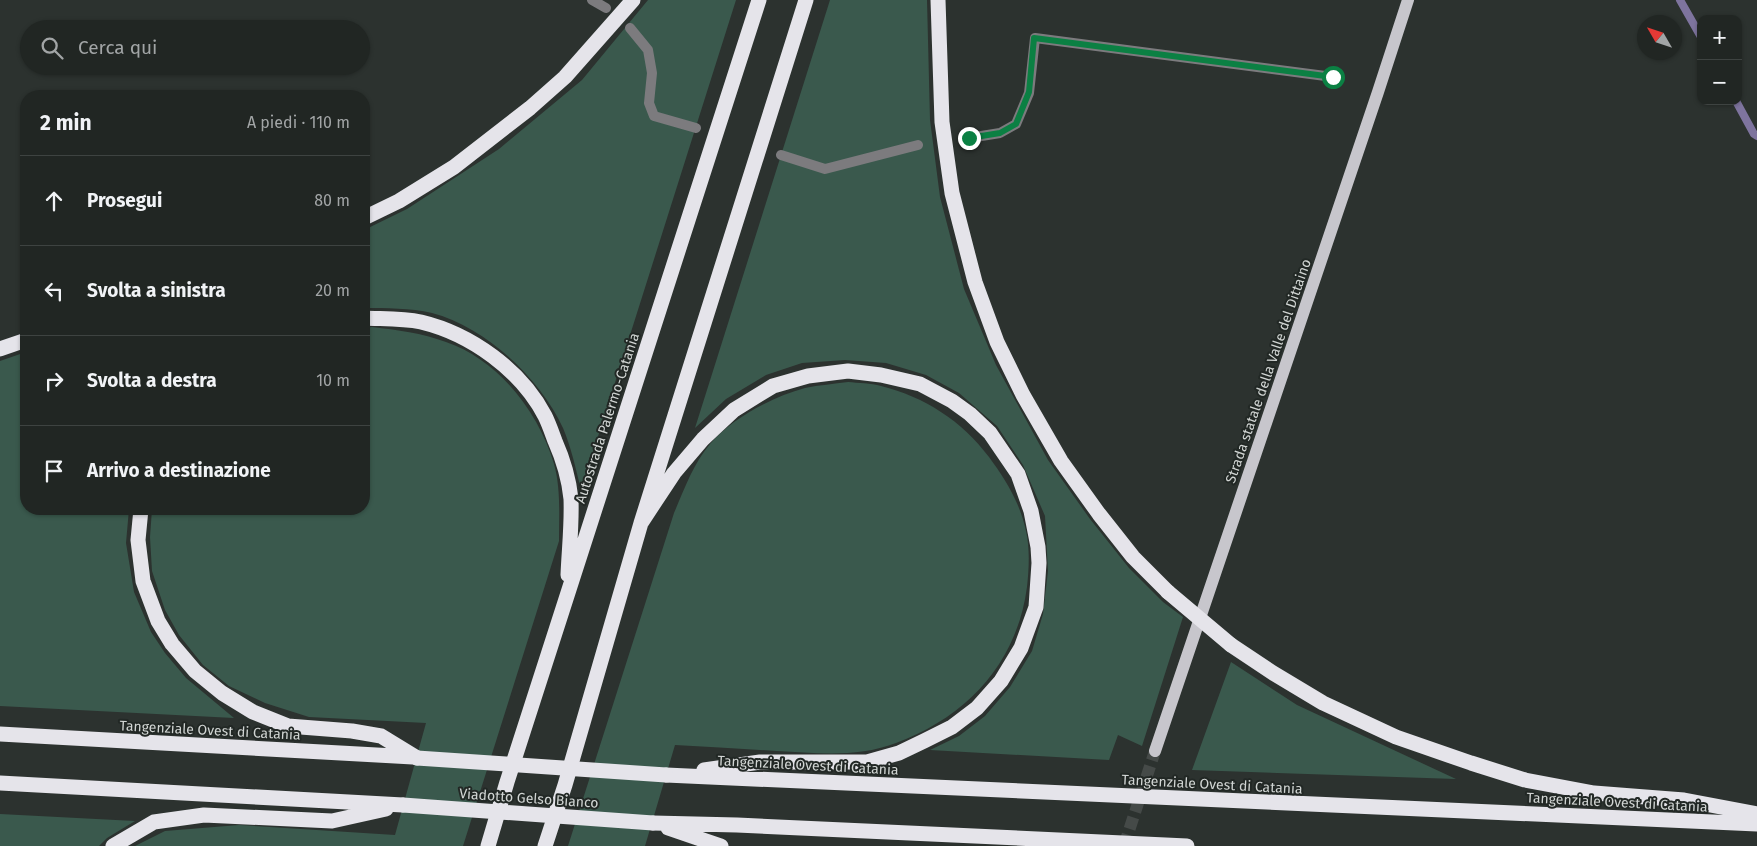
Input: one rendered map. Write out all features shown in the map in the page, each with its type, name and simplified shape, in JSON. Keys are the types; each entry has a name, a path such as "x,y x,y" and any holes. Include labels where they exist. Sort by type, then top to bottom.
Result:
{"highway":[{"path":"370,215 399,201 454,167 530,108 565,77 633,0"},
{"name":"Autostrada Palermo-Catania","path":"488,846 759,0"},
{"path":"545,846 641,524 806,0"},
{"path":"938,0 942,122 952,193 975,282 997,342 1024,395 1062,461 1099,514 1133,557 1168,592 1232,645 1274,673 1323,703 1396,737 1526,780 1594,793 1684,800 1757,814"},
{"path":"370,318 420,322 454,333 482,349 503,365 526,388 544,415 563,459 571,498 571,532 566,600"},
{"path":"0,349 20,342"},
{"path":"140,515 138,540 143,581 158,620 172,644 195,671 222,693 253,712 288,726 352,731 380,736 417,758 666,775 760,762 867,762 899,753 952,727 977,708 1001,681 1021,648 1036,607 1039,563 1038,547 1031,510 1018,474 990,433 970,414 952,401 920,384 881,375 848,371 808,376 773,386 734,410 703,439 674,473 641,524"},
{"name":"Tangenziale Ovest di Catania","path":"0,734 417,758"},
{"name":"Tangenziale Ovest di Catania","path":"666,775 1757,824"},
{"path":"0,783 403,805"},
{"path":"113,846 154,822 204,815 332,821 403,805"},
{"name":"Viadotto Gelso Bianco","path":"403,805 653,822"},
{"path":"653,822 721,846"},
{"path":"653,822 1187,846"}],"main road":[{"name":"Strada statale della Valle del Dittaino","path":"1154,751 1408,0"}],"lane":[{"path":"592,0 606,8"},
{"path":"630,28 648,50 652,73 649,103 654,116 696,128"},
{"path":"969,138 1000,133 1016,124 1029,92 1034,38 1333,77"},
{"path":"781,155 825,170 918,145"}],"green space":[{"path":"648,0 736,0 581,490 563,428 553,409 525,373 509,357 491,342 452,320 424,311 370,308 370,227 407,209 499,149 582,80"},
{"path":"830,0 927,0 930,120 940,197 964,289 996,365 1048,460 1090,519 1129,568 1163,602 1183,617 1142,746 1118,735 1109,760 930,750 959,736 985,716 1010,687 1032,651 1043,614 1048,571 1045,516 1023,465 997,426 959,393 926,375 886,363 845,360 802,363 766,375 726,399 695,428"},
{"path":"370,327 409,332 446,342 465,350 483,361 500,375 527,408 538,426 554,464 558,483 559,541 463,846 135,846 165,831 239,825 395,835 426,723 309,717 265,703 229,686 203,665 179,635 165,610 152,571 150,537 152,515 370,515"},
{"path":"20,354 20,515 128,515 126,543 134,592 151,632 165,653 186,678 234,718 0,706 0,361"},
{"path":"848,382 873,384 897,391 941,412 967,432 978,444 1012,492 1026,531 1029,551 1028,573 1021,614 1012,640 1000,663 984,684 966,702 945,718 922,732 881,748 852,753 822,753 675,745 645,846 568,846 674,513 689,477 699,460 719,434 741,417 766,403 805,388"},
{"path":"1231,662 1297,705 1456,779 1192,770"},
{"path":"0,814 135,821 107,838 99,846 0,846"}],"waterway":[{"path":"1680,0 1697,30"},
{"path":"1738,105 1754,134 1757,136"}],"tunnel":[{"path":"1124,846 1155,751"}],"route":[{"path":"969,138 1000,133 1016,124 1029,92 1034,38 1333,77"}]}
